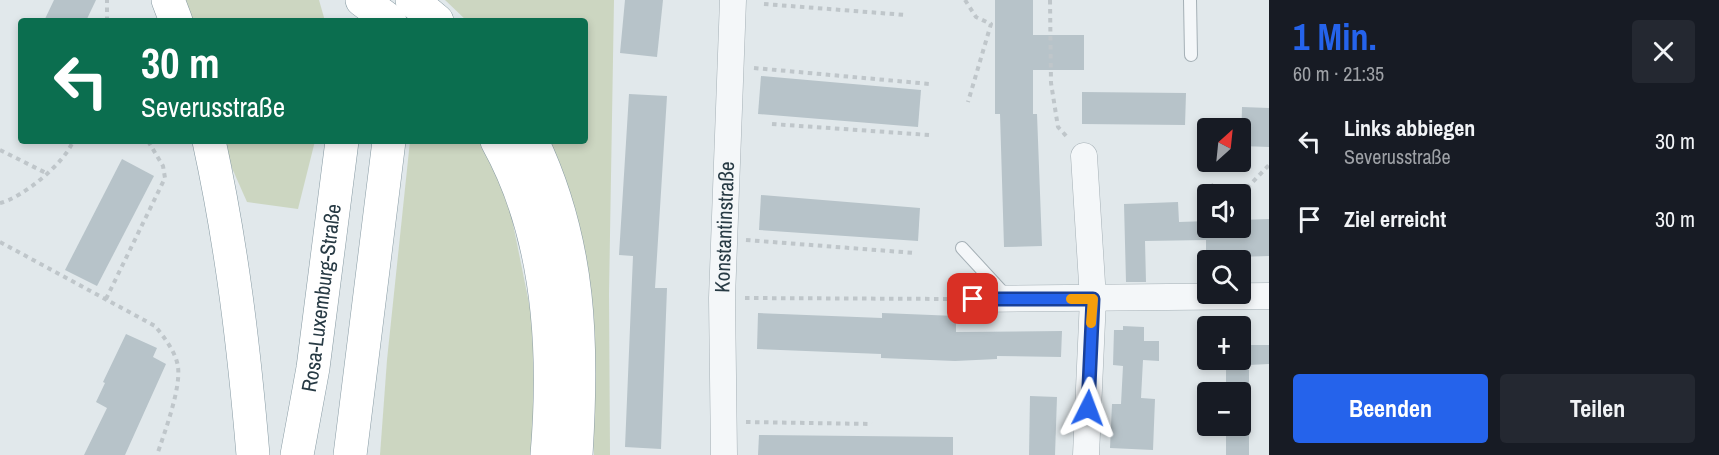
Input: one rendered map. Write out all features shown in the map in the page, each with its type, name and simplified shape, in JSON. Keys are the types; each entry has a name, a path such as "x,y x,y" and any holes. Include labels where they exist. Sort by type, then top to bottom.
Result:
{"highway":[{"path":"168,0 175,18"},
{"path":"357,18 361,0 386,18"},
{"path":"403,18 405,0"},
{"path":"412,0 433,18"},
{"path":"210,144 237,290 253,455"},
{"name":"Rosa-Luxemburg-Straße","path":"297,455 313,368 342,144"},
{"path":"350,455 389,144"},
{"path":"498,144 511,169 528,213 544,298 550,386 547,455"},
{"path":"533,144 558,203 569,244 578,327 579,404 576,455"},
{"path":"358,378 362,455"}],"street":[{"name":"Konstantinstraße","path":"724,455 722,298 733,0"},
{"path":"1084,156 1093,299 1086,455"},
{"path":"973,299 1269,296"}],"lane":[{"path":"1190,0 1191,55"},
{"path":"962,248 1009,299"}],"path":[{"path":"107,0 107,18"},
{"path":"965,0 976,16 991,24 968,102"},
{"path":"1050,0 1052,83 1058,127 1084,156"},
{"path":"764,3 906,15"},
{"path":"747,67 930,84"},
{"path":"772,124 929,135"},
{"path":"0,203 9,201 48,174 71,144"},
{"path":"106,299 165,178 163,166 150,144"},
{"path":"0,150 48,174"},
{"path":"1251,184 1269,165"},
{"path":"746,240 915,253"},
{"path":"0,242 155,326 167,341 178,368 172,410 157,455"},
{"path":"744,298 973,299"},
{"path":"746,422 872,424"}],"green space":[{"path":"180,0 319,0 324,18 188,18"},
{"path":"445,0 614,0 609,294 610,455 594,455 584,308 550,144 588,144 588,18 464,18"},
{"path":"221,144 314,144 298,209 247,202"},
{"path":"410,144 482,144 506,189 534,328 535,455 380,455 387,360"}],"building":[{"path":"54,0 96,0 87,18 45,18"},
{"path":"625,0 663,0 657,57 620,53"},
{"path":"995,0 1033,0 1033,35 1084,35 1084,70 1033,70 1033,114 1037,114 1042,246 1004,247 1000,114 995,114"},
{"path":"761,76 921,90 918,127 758,114"},
{"path":"1082,92 1186,93 1185,125 1082,124"},
{"path":"629,94 667,96 655,288 667,288 661,449 625,447 633,256 619,255"},
{"path":"1242,107 1269,108 1269,147 1251,146 1251,118 1242,118"},
{"path":"122,159 154,176 97,286 65,270"},
{"path":"761,195 920,208 918,241 759,230"},
{"path":"1178,202 1179,222 1197,221 1197,238 1251,238 1251,220 1269,219 1269,256 1251,257 1251,250 1206,250 1206,240 1145,241 1146,282 1126,282 1124,204"},
{"path":"758,313 882,318 882,313 956,316 956,332 1062,331 1061,357 997,356 997,359 955,361 881,358 881,354 757,349"},
{"path":"1123,326 1144,327 1144,341 1159,341 1159,361 1143,360 1141,398 1155,399 1153,450 1110,448 1112,404 1121,404 1123,366 1113,365 1114,330 1123,330"},
{"path":"126,334 157,348 153,357 166,364 125,455 84,455 107,408 96,402"},
{"path":"1251,345 1269,345 1269,364 1251,365"},
{"path":"1226,370 1249,370 1249,382 1226,382"},
{"path":"1030,396 1057,397 1055,455 1029,455"},
{"path":"759,435 953,437 953,455 758,455"},
{"path":"1226,436 1249,436 1249,455 1226,455"}],"slow traffic":[{"path":"1071,299 1093,299 1091,323"}],"route":[{"path":"973,299 1093,299 1088,408"}]}
